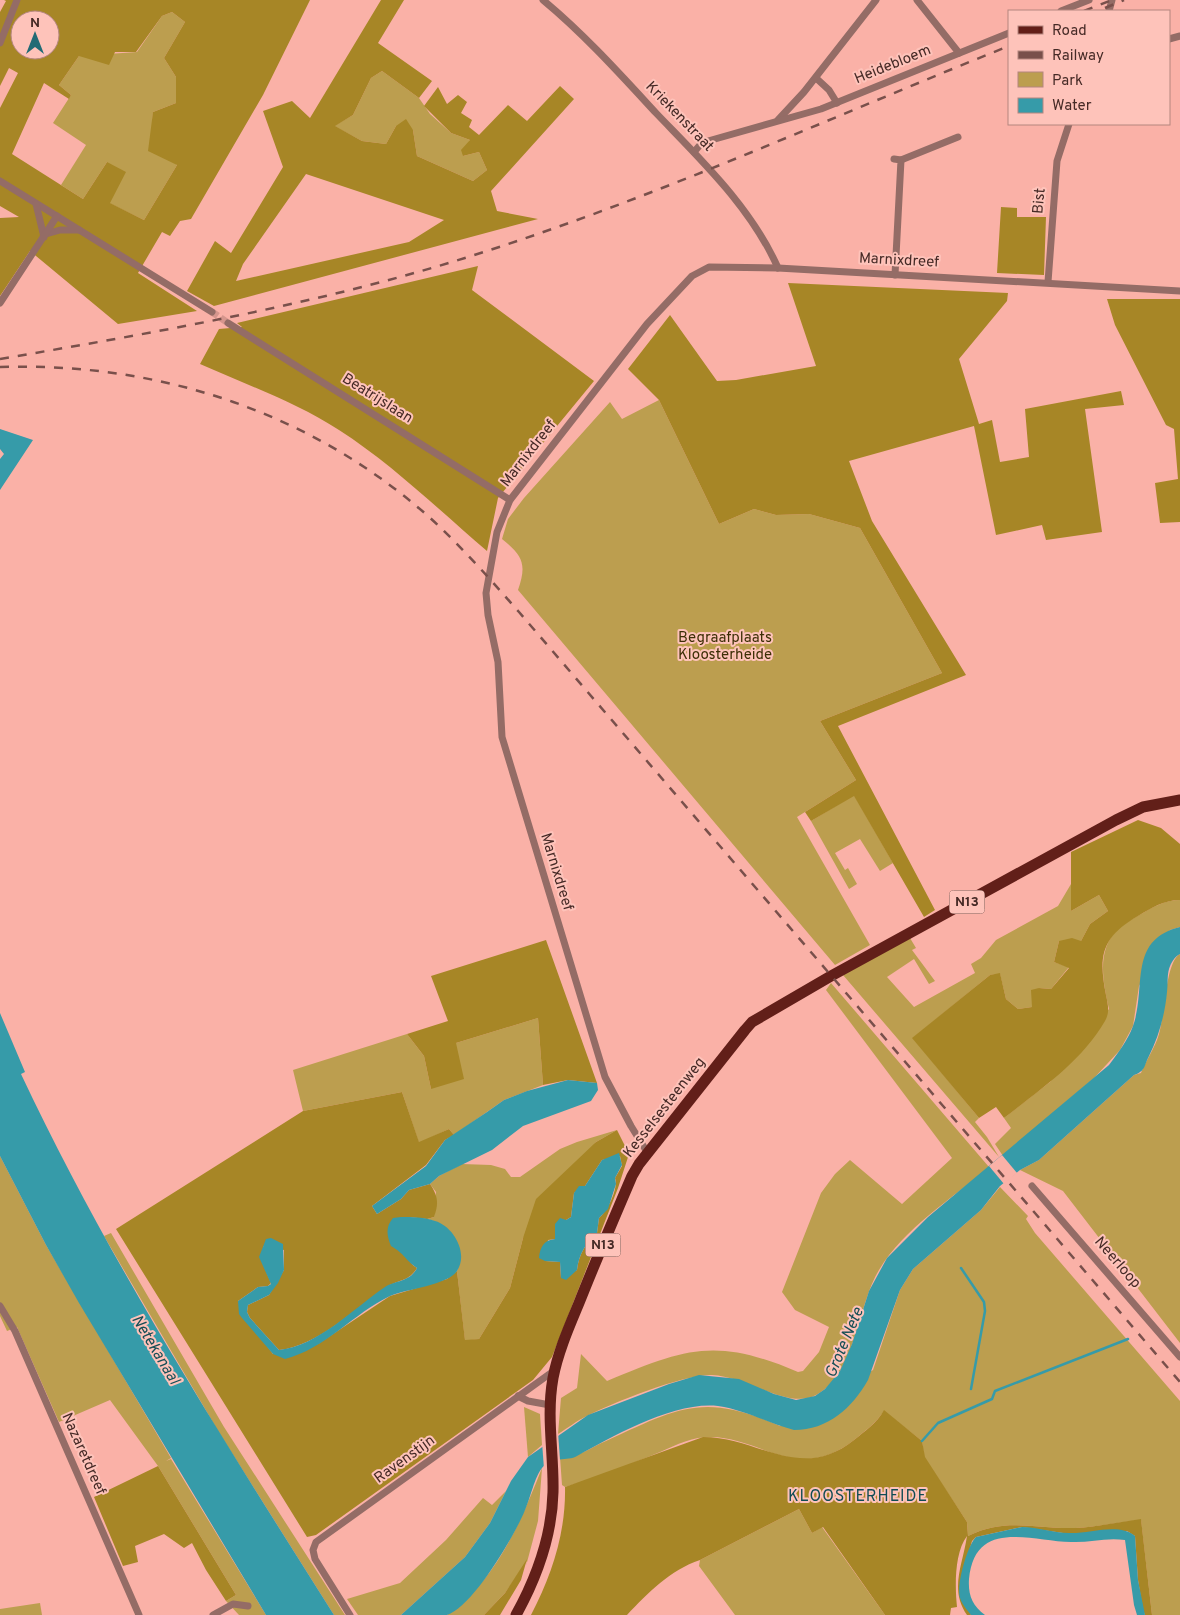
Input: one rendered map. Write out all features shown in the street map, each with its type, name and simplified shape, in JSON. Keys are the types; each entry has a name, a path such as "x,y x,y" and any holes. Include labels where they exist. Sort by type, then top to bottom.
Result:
{"main road":[{"name":"Kesselsesteenweg","path":"516,1615 531,1586 546,1542 552,1510 550,1404 555,1369 577,1309 632,1176 647,1152 752,1022 831,976 1143,807 1180,800"}],"street":[{"path":"0,43 17,0"},
{"name":"Kriekenstraat","path":"543,0 600,53 694,152 734,198 768,248 778,268"},
{"path":"778,121 816,78 876,0"},
{"name":"Heidebloem","path":"917,0 960,53"},
{"path":"1064,10 1089,0"},
{"name":"Heidebloem","path":"694,152 700,145 708,142 837,103 1008,33"},
{"path":"816,78 829,90 837,103"},
{"name":"Bist","path":"1048,282 1057,161 1069,125"},
{"path":"895,275 897,160 958,137"},
{"path":"0,181 212,312"},
{"path":"36,204 45,235"},
{"path":"0,303 57,216"},
{"path":"45,235 60,230 80,230"},
{"name":"Marnixdreef","path":"647,1152 605,1077 502,737 498,662 488,615 486,593 497,532 510,500 647,324 692,276 718,266 1048,282 1180,291"},
{"name":"Beatrijslaan","path":"228,323 510,500"},
{"name":"Neerloop","path":"1032,1186 1180,1358"},
{"name":"Nazaretdreef","path":"0,1306 14,1331 139,1615"},
{"name":"Ravenstijn","path":"350,1615 315,1560 313,1550 318,1539 555,1369"},
{"path":"518,1396 528,1401 550,1404"},
{"path":"213,1615 233,1604 248,1606"}],"green space":[{"path":"172,12 185,22 164,58 176,77 176,103 153,112 152,132 177,165 144,220 109,203 107,162 83,199 61,185 86,145 53,123 71,95 59,85 79,56 137,52 162,16"},
{"path":"382,71 419,98 430,114 451,133 470,140 463,156 479,152 487,170 473,181 417,156 413,130 396,126 386,144 362,141 334,126 353,115 371,78"},
{"name":"Begraafplaats Kloosterheide","path":"659,400 719,524 754,509 776,515 809,514 860,528 942,673 820,721 856,780 797,817 870,945 835,965 518,590 522,573 521,561 515,550 502,539 508,519 524,498 610,402 622,419"},
{"path":"854,795 893,863 880,871 860,839 835,853 845,870 848,868 857,884 849,889 811,821"},
{"path":"1071,884 1071,911 1099,895 1108,911 1090,924 1081,941 1059,941 1054,962 1069,967 1051,989 1039,988 1032,1007 1018,1009 1006,999 1000,974 990,975 913,1038 979,1118 975,1122 999,1157 843,975 910,938 916,948 912,950 935,981 929,984 914,959 887,977 914,1007 975,973 971,964 981,958 996,940 1058,906"},
{"path":"1180,900 1180,927 1170,930 1139,986 1133,1026 1120,1050 1094,1078 1003,1156 995,1144 1011,1128 1004,1118 1050,1082 1109,1009 1103,967 1106,947 1111,937 1123,925 1150,909 1164,903"},
{"path":"1180,954 1180,1343 1063,1191 1020,1170 1039,1160 1134,1075 1141,1073 1159,1034 1169,977 1175,958"},
{"path":"831,983 989,1167 929,1215 889,1255 872,1285 848,1356 840,1372 829,1385 816,1395 805,1398 780,1396 725,1377 700,1376 648,1390 613,1404 583,1418 558,1434 561,1398 577,1388 581,1354 607,1381 659,1361 681,1354 701,1351 745,1354 798,1372 803,1371 819,1352 829,1327 795,1310 782,1292 821,1193 835,1174 850,1160 902,1204 952,1158 826,990"},
{"path":"538,1018 543,1085 504,1100 454,1135 449,1129 419,1143 402,1092 303,1111 293,1070 407,1034 424,1056 431,1089 456,1043"},
{"path":"617,1130 596,1142 523,1238 510,1288 479,1339 465,1341 457,1271 459,1262 458,1246 454,1238 443,1226 427,1219 434,1217 436,1192 430,1184 439,1176 462,1164 491,1165 505,1169 511,1177 520,1177 560,1149"},
{"path":"0,1156 46,1245 171,1458 166,1461 171,1459 266,1615 239,1615 226,1601 236,1595 158,1466 110,1400 59,1422 17,1327 7,1331 0,1316"},
{"path":"1000,1187 1028,1216 1026,1219 1035,1233 1180,1401 1180,1615 1152,1615 1141,1520 1075,1528 1008,1525 982,1530 968,1536 967,1522 924,1457 922,1441 884,1411 874,1423 854,1440 832,1453 812,1459 793,1458 775,1454 738,1441 719,1437 698,1438 597,1477 565,1487 562,1485 560,1457 573,1456 653,1420 691,1408 710,1407 730,1409 780,1426 873,1370 900,1290 913,1269 981,1210"},
{"path":"111,1233 224,1427 345,1615 334,1615 218,1431 104,1236"},
{"path":"524,1407 540,1414 542,1445 528,1457"},
{"path":"542,1468 538,1521 526,1566 527,1561 505,1593 484,1615 447,1615 465,1601 480,1585 505,1549 525,1509"},
{"path":"506,1491 490,1523 465,1557 401,1615 358,1615 347,1599 400,1583 446,1540 483,1498 492,1505"},
{"path":"799,1509 812,1533 822,1527 885,1615 735,1615 699,1566 700,1560"},
{"path":"40,1603 42,1615 0,1615 0,1609"}],"shaded area":[{"path":"4,0 310,0 263,95 191,219 180,221 170,236 162,232 138,273 197,311 118,324 30,251 0,296 0,218 19,217 0,206 0,108 18,73 9,68 0,86 0,12 6,1","holes":["172,12 185,22 164,58 176,77 176,103 153,112 148,151 177,165 144,220 110,203 126,172 107,162 83,199 12,154 44,83 69,99 71,95 59,85 79,56 109,65 115,52 136,52 162,16"]},
{"path":"381,0 404,0 378,43 432,81 419,98 382,71 371,78 353,115 335,126 362,141 386,144 396,126 406,119 413,130 417,156 473,181 487,170 479,152 463,156 461,150 470,140 451,133 424,106 438,87 447,104 458,95 467,102 461,113 472,120 469,127 479,135 508,105 527,121 560,86 574,99 491,191 497,211 538,219 214,306 187,291 215,241 231,253 283,167 263,111 292,101 310,118","holes":["306,174 444,220 409,242 236,281 243,264"]},
{"path":"1001,207 1017,208 1017,217 1046,217 1044,275 997,273"},
{"path":"478,266 472,290 594,381 498,498 487,551 415,488 359,443 323,420 289,402 200,364 219,329 242,327 237,323"},
{"path":"788,283 1008,293 1007,301 959,359 979,424 992,420 1000,462 1029,457 1025,409 1121,391 1124,405 1085,409 1102,532 1046,540 1042,525 996,535 974,426 849,461 872,521 966,675 838,726 935,910 924,917 854,796 811,821 805,812 856,780 820,721 942,673 860,528 809,514 776,515 754,509 719,524 659,400 628,369 670,315 717,381 736,380 816,366"},
{"path":"1107,299 1180,299 1180,522 1160,523 1155,483 1178,479 1174,429 1166,425 1115,325"},
{"path":"1138,820 1161,828 1180,844 1180,900 1163,903 1148,910 1126,924 1110,940 1103,958 1108,1015 1084,1049 1059,1074 1004,1118 996,1107 979,1118 912,1038 990,975 1000,973 1006,999 1018,1009 1032,1007 1031,990 1039,988 1051,989 1069,968 1054,962 1059,941 1072,938 1081,941 1090,924 1108,911 1099,895 1071,911 1071,852"},
{"path":"546,940 597,1083 568,1080 543,1085 538,1018 456,1043 464,1079 431,1089 424,1056 407,1034 448,1021 431,976"},
{"path":"402,1092 419,1142 449,1129 454,1135 445,1140 426,1165 372,1206 377,1214 401,1199 409,1190 430,1184 437,1200 434,1217 427,1219 409,1217 405,1238 407,1257 417,1268 414,1273 389,1285 335,1325 308,1342 279,1350 250,1318 247,1312 248,1305 269,1295 284,1270 284,1250 263,1246 265,1269 271,1283 268,1286 258,1287 238,1301 257,1333 273,1354 318,1344 390,1296 447,1279 457,1271 465,1340 479,1339 510,1288 523,1238 536,1199 596,1142 617,1130 629,1154 618,1188 552,1357 533,1380 316,1535 307,1537 116,1229 303,1111","holes":["620,1156 622,1166 615,1178 616,1182 612,1200 599,1218 597,1233 583,1250 577,1270 561,1278 560,1262 545,1261 548,1240 555,1239 566,1220 571,1217 574,1193 585,1186 602,1160"]},
{"path":"884,1410 922,1441 925,1457 967,1522 968,1536 982,1530 1008,1525 1075,1528 1141,1519 1152,1615 1145,1615 1143,1610 1138,1580 1135,1536 1127,1531 1070,1534 1022,1527 976,1537 972,1541 960,1585 971,1615 967,1615 962,1606 958,1586 967,1536 958,1561 956,1581 957,1607 951,1608 950,1615 885,1615 823,1527 812,1533 799,1509 689,1564 669,1576 627,1615 531,1615 539,1600 556,1553 563,1520 565,1487 703,1437 723,1439 779,1455 797,1458 816,1458 834,1452 854,1440 874,1423"},
{"path":"158,1466 236,1595 226,1601 206,1570 192,1543 184,1548 164,1534 135,1546 138,1562 123,1566 94,1497"},
{"path":"527,1559 521,1580 500,1615 484,1615 505,1593"}],"water":[{"path":"0,429 33,440 0,490 0,459 4,454 0,449"},
{"name":"Grote Nete","path":"1180,927 1180,954 1173,960 1169,969 1161,1025 1143,1070 1134,1075 1039,1160 1020,1170 1000,1186 981,1210 913,1269 900,1290 868,1380 854,1400 838,1416 818,1426 794,1430 738,1410 718,1406 701,1406 664,1414 626,1430 573,1458 551,1461 539,1472 520,1521 503,1552 469,1599 447,1615 401,1615 465,1557 490,1523 511,1481 528,1457 588,1415 669,1384 699,1375 739,1379 774,1394 796,1400 815,1396 825,1389 840,1371 852,1344 869,1291 887,1258 928,1217 1109,1065 1126,1041 1133,1026 1137,1011 1142,967 1146,954 1152,943 1163,933"},
{"name":"Netekanaal","path":"0,1013 25,1072 21,1074 92,1214 169,1349 334,1615 266,1615 46,1245 0,1156"},
{"path":"568,1080 597,1083 598,1090 591,1101 523,1126 492,1150 439,1176 430,1184 409,1190 401,1199 377,1214 372,1206 426,1166 445,1140 504,1100 527,1091"},
{"path":"619,1153 622,1165 615,1178 616,1184 608,1209 599,1218 597,1233 583,1250 577,1270 566,1280 561,1278 560,1262 545,1261 539,1258 540,1251 545,1243 555,1239 555,1224 560,1218 566,1220 571,1217 574,1193 579,1186 585,1186 602,1160"},
{"path":"393,1218 431,1220 448,1228 457,1241 461,1256 457,1271 452,1276 436,1283 390,1296 313,1347 285,1359 273,1354 239,1314 238,1301 258,1287 271,1284 259,1257 266,1239 271,1238 283,1244 284,1270 278,1283 269,1295 248,1305 247,1312 250,1318 279,1350 293,1347 322,1334 385,1287 414,1273 417,1268 391,1246 389,1239 388,1228 390,1221"},
{"path":"1022,1527 1069,1533 1112,1529 1128,1532 1135,1536 1138,1580 1145,1615 1137,1615 1134,1605 1125,1540 1111,1539 1071,1542 1007,1537 993,1540 982,1547 973,1560 969,1579 970,1595 977,1607 985,1615 971,1615 962,1602 959,1592 963,1566 973,1542 976,1537"}],"pier":[{"path":"1002,1155 1017,1173 1004,1184 989,1166"},
{"path":"558,1432 560,1460 544,1469 542,1442"}],"waterway":[{"path":"961,1268 984,1302 985,1311 971,1389"},
{"path":"922,1441 938,1423 992,1399 995,1391 1128,1339"}],"tunnel":[{"path":"212,312 228,323"}],"railway":[{"path":"1087,10 1112,0"},
{"path":"1105,8 1124,0"},
{"path":"0,359 236,316 353,289 468,257 605,210 673,184 1008,46"},
{"path":"0,367 59,368 116,373 173,384 228,400 282,421 333,448 382,479 428,516 464,551 519,612 1180,1382"}],"district":[{"name":"KLOOSTERHEIDE","path":"858,1497"}]}
